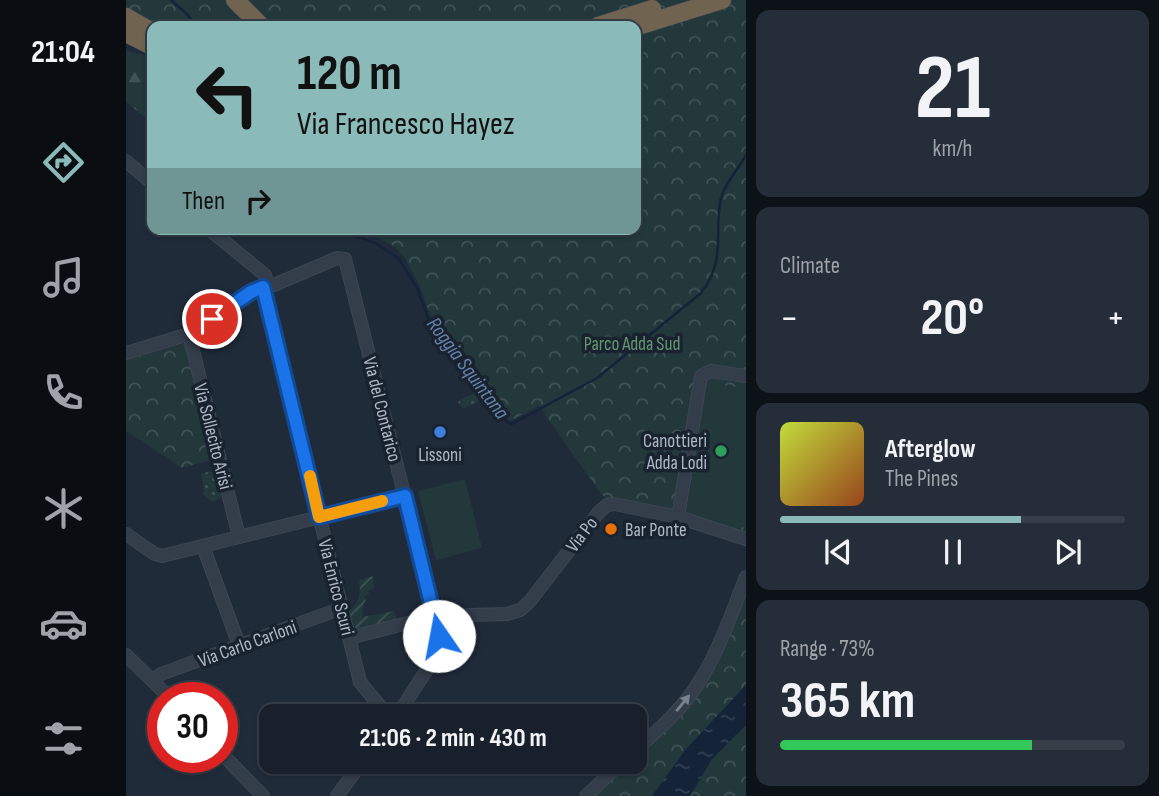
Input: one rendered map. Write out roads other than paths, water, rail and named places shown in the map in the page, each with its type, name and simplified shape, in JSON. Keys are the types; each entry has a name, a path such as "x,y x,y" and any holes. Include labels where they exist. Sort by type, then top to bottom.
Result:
{"highway":[{"path":"235,0 256,21"},
{"path":"614,21 682,0"},
{"path":"641,25 722,0"},
{"path":"126,17 147,29"},
{"path":"126,33 147,44"}],"street":[{"path":"126,161 147,179"},
{"path":"126,353 189,334 251,292 265,287 265,275 216,235"},
{"name":"Via del Contarico","path":"265,287 342,258 348,264 439,636 437,652 404,704"},
{"name":"Via Enrico Scuri","path":"265,287 360,681 378,704"},
{"name":"Via Sollecito Arisi","path":"189,334 239,537"},
{"path":"678,517 701,376 711,371 746,376"},
{"path":"126,534 161,556 405,496"},
{"name":"Via Po","path":"435,616 500,615 520,610 530,601 598,512 607,505 614,504 678,517 746,539"},
{"path":"203,546 240,645"},
{"path":"647,740 664,725 695,688 746,577"},
{"name":"Via Carlo Carloni","path":"153,680 161,674 342,608"},
{"path":"349,638 435,616"},
{"path":"126,655 153,680"},
{"path":"238,773 252,790 263,796"},
{"path":"337,796 353,774"},
{"path":"586,796 610,774"}],"water":[{"path":"746,685 746,725 712,759 690,796 652,796 686,749"}],"waterway":[{"name":"Roggia Squintana","path":"171,0 192,21"},
{"name":"Roggia Squintana","path":"353,235 377,244 399,259 417,288 429,321 486,386 506,421 512,424 597,378 701,293 709,282 716,260 722,196 746,155"}],"place":[{"name":"Lissoni","path":"440,432"},
{"name":"Canottieri Adda Lodi","path":"721,451"},
{"name":"Bar Ponte","path":"611,529"}],"park label":[{"name":"Parco Adda Sud","path":"632,343"}]}
